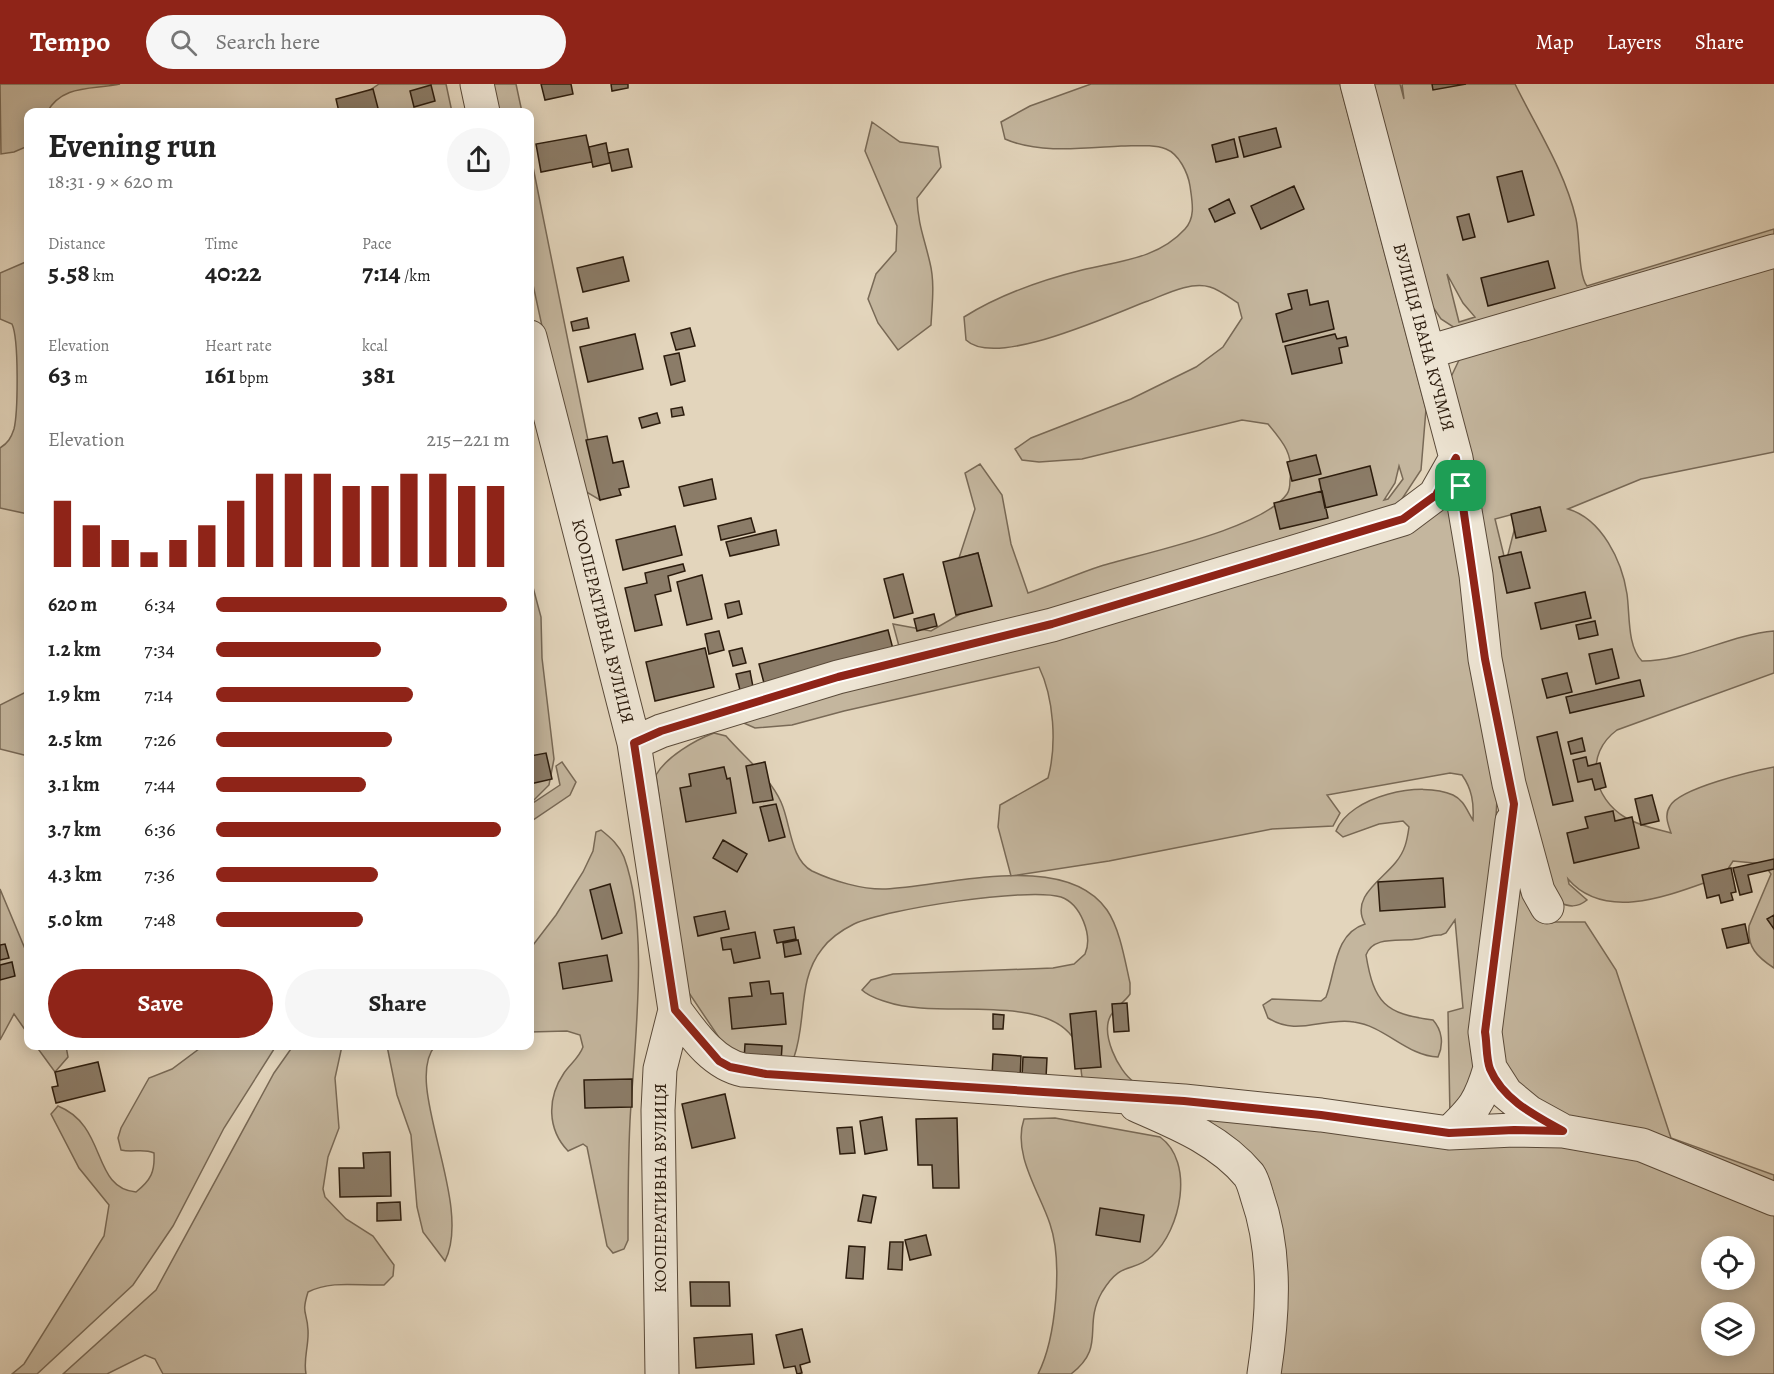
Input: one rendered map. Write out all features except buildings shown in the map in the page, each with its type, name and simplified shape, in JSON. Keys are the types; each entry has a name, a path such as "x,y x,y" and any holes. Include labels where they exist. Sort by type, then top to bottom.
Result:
{"street":[{"path":"477,84 482,108"},
{"name":"ВУЛИЦЯ ІВАНА КУЧМІЯ","path":"1357,84 1456,458 1485,659 1514,804 1538,891 1547,907"},
{"path":"1428,352 1774,251"},
{"name":"КООПЕРАТИВНА ВУЛИЦЯ","path":"534,353 634,743 675,1010 660,1069 658,1110 662,1374"},
{"path":"634,743 661,731 838,677 1052,624 1403,519 1436,495 1456,458"},
{"path":"1449,1133 1472,1110 1482,1096 1490,1068 1485,1032 1514,804"},
{"path":"675,1010 719,1061 743,1070 1118,1097 1321,1115 1449,1133 1514,1130 1563,1131 1642,1145 1774,1200"},
{"path":"1490,1068 1514,1099 1528,1112 1563,1131"},
{"path":"1118,1097 1202,1136 1229,1155 1251,1177 1262,1209 1270,1250 1271,1293 1264,1374"}],"shaded area":[{"path":"0,84 120,84 70,92 50,108 24,108 24,148 1,154"},
{"path":"379,84 446,84 451,108 344,108"},
{"path":"487,84 516,84 521,108 492,108"},
{"path":"1091,84 1340,84 1426,409 1421,470 1394,511 1303,541 900,650 893,624 931,631 962,613 991,606 978,553 959,558 975,509 965,473 980,464 1002,495 1011,544 1028,593 1101,566 1228,529 1274,507 1289,489 1290,463 1283,443 1268,424 1242,420 1082,459 1039,462 1022,460 1015,449 1031,438 1131,399 1196,367 1223,347 1242,318 1238,303 1214,288 1195,286 1171,292 1083,327 1027,344 1002,348 981,347 966,340 964,317 977,309 1006,295 1052,278 1150,253 1174,239 1185,229 1191,219 1192,203 1189,181 1182,164 1171,151 1161,147 1144,146 1077,149 1032,147 1005,139 1001,122 1030,106","holes":["1399,466 1403,479 1388,499 1384,500 1395,483"]},
{"path":"1372,84 1400,84 1404,99 1402,84 1515,84 1565,184 1576,219 1582,273 1587,286 1774,229 1774,259 1461,332 1441,319 1426,297","holes":["1447,274 1463,303 1475,317 1459,322"]},
{"path":"872,122 900,142 938,147 941,167 917,198 920,224 932,278 931,325 898,350 878,323 868,299 876,274 896,251 897,226 865,151"},
{"path":"534,172 600,500 583,490 575,478 534,289"},
{"path":"1774,260 1774,452 1641,479 1568,509 1591,522 1615,555 1627,594 1631,639 1642,661 1676,657 1740,637 1774,631 1774,673 1617,730 1600,751 1596,763 1596,776 1606,799 1614,809 1637,823 1671,833 1667,813 1676,799 1718,781 1774,767 1774,968 1754,951 1749,933 1749,926 1771,874 1764,864 1733,861 1726,872 1715,879 1678,892 1638,901 1619,902 1600,899 1583,892 1568,879 1569,884 1587,900 1573,906 1558,902 1526,820 1450,379 1460,358","holes":["1540,507 1541,512 1516,523 1503,574 1499,557 1504,556 1495,519"]},
{"path":"24,263 24,513 0,508 0,448 9,440 14,429 17,376 16,344 12,324 0,319 0,273"},
{"path":"1449,496 1498,780 1482,1073 1450,1116 1448,1012 1463,1008 1455,920 1446,933 1441,935 1381,942 1375,944 1366,955 1373,985 1384,1003 1403,1014 1433,1020 1436,1024 1441,1042 1438,1057 1416,1052 1376,1029 1354,1022 1289,1026 1268,1018 1263,1005 1272,999 1321,1001 1326,997 1342,945 1347,936 1365,924 1361,914 1365,897 1404,850 1409,827 1403,821 1379,824 1343,837 1336,831 1344,819 1356,808 1371,800 1388,794 1423,789 1457,797 1473,820 1472,796 1462,775 1450,773 1327,795 1340,813 1333,826 1272,829 1109,861 1011,876 998,827 1000,805 1048,778 1051,765 1053,737 1051,707 1039,667 792,725 755,728 737,720"},
{"path":"534,591 541,617 542,658 554,759 549,785 534,800"},
{"path":"24,693 24,755 0,749 0,705"},
{"path":"714,733 726,736 764,776 776,793 799,858 812,871 820,875 877,889 1004,876 1035,876 1063,881 1088,892 1112,918 1124,955 1130,994 1111,1015 1108,1032 1112,1051 1117,1061 1134,1082 1624,1154 1774,1206 1774,1374 1269,1374 1263,1183 1082,1077 1075,1041 1061,1026 1041,1016 1017,1011 909,1007 877,999 862,990 871,980 893,974 1053,968 1074,964 1085,954 1087,938 1084,921 1068,901 1061,897 1044,895 990,897 925,906 854,924 829,941 814,961 806,987 794,1057 766,1070 724,1045 685,987 656,775 667,762 690,745"},
{"path":"562,762 576,782 570,795 534,819 534,802 560,785 556,766"},
{"path":"601,830 620,849 624,857 632,886 638,952 637,1023 629,1136 628,1240 624,1249 613,1253 607,1246 587,1147 583,1144 568,1151 556,1133 553,1123 554,1093 564,1073 583,1047 580,1035 567,1031 534,1032 534,944 556,915 583,872 593,851 596,832"},
{"path":"1510,877 1541,914 1553,922 1585,922 1616,970 1671,1138 1774,1175 1774,1192 1565,1120 1520,1098 1494,1037"},
{"path":"0,889 24,946 24,1028 14,1014 0,1040"},
{"path":"39,1050 67,1050 68,1057 55,1072"},
{"path":"198,1050 273,1050 224,1128 173,1226 133,1285 37,1374 12,1374 24,1364 104,1236 109,1205 79,1168 51,1114 58,1106 74,1115 85,1127 112,1180 122,1188 136,1192 151,1175 154,1153 121,1150 118,1138 121,1128 149,1078 172,1069"},
{"path":"290,1050 341,1050 335,1078 339,1128 328,1157 323,1189 325,1197 346,1219 373,1236 394,1265 393,1276 384,1285 336,1285 308,1292 305,1309 308,1330 306,1374 163,1374 155,1359 145,1355 107,1374 63,1374 156,1290 274,1073"},
{"path":"388,1050 433,1050 427,1064 427,1087 451,1208 452,1237 445,1261 423,1232 417,1207 411,1135 397,1095"},
{"path":"1055,1118 1160,1137 1171,1148 1178,1162 1180,1196 1177,1214 1162,1244 1152,1256 1139,1265 1115,1275 1102,1292 1096,1304 1091,1345 1082,1364 1071,1374 1038,1374 1053,1321 1056,1300 1056,1259 1050,1224 1024,1159 1021,1132 1024,1119"}],"route":[{"path":"1456,458 1461,486 1476,575 1485,659 1514,804 1485,1032 1490,1068 1506,1093 1528,1112 1563,1131 1514,1130 1449,1133 1321,1115 1184,1101 766,1074 730,1067 719,1061 675,1010 634,743 661,731 838,677 1052,624 1403,519 1436,495 1456,458"}]}
